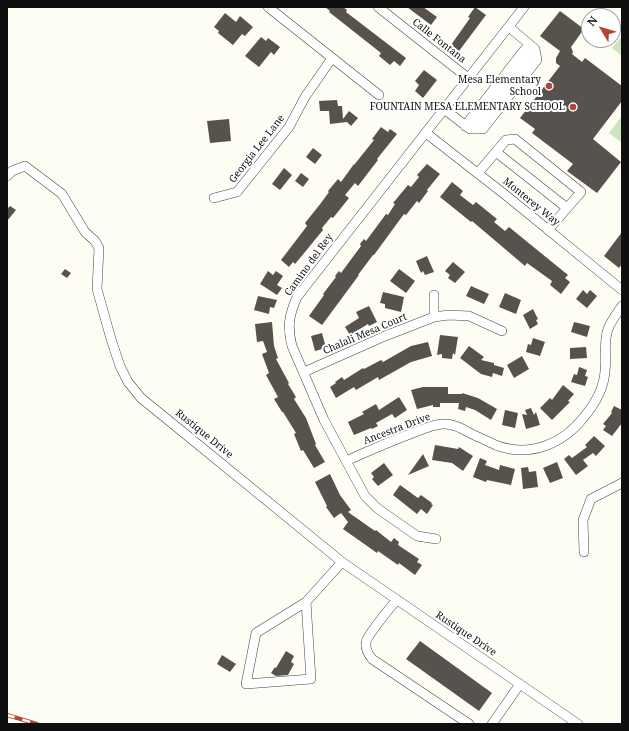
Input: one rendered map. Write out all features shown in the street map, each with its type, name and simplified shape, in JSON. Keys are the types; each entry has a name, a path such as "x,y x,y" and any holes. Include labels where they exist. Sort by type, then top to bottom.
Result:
{"street":[{"path":"268,7 379,95"},
{"name":"Calle Fontana","path":"378,7 468,78"},
{"name":"Camino del Rey","path":"436,539 416,536 377,508 365,496 324,420 292,346 289,335 291,310 297,297 524,7"},
{"path":"444,109 469,127 483,129 492,118 537,60 532,47 509,27"},
{"path":"469,127 532,47"},
{"name":"Georgia Lee Lane","path":"214,198 237,192 289,127 305,97 332,58"},
{"name":"Monterey Way","path":"426,133 478,173 622,290"},
{"path":"478,173 506,140 515,139 581,192 548,230"},
{"path":"496,152 567,208"},
{"name":"Rustique Drive","path":"7,176 12,171 25,166 41,177 62,194 84,232 95,241 99,248 97,289 111,339 120,366 128,382 141,398 342,562 578,724"},
{"path":"434,295 434,317"},
{"name":"Ancestra Drive","path":"346,461 431,426 444,424 457,426 498,446 510,448 529,450 544,447 558,440 572,430 584,417 602,386 606,372 605,347 608,328 622,306"},
{"name":"Chalali Mesa Court","path":"304,372 385,336 434,317 448,314 469,316 502,331"},
{"path":"584,552 583,520 591,500 622,483"},
{"path":"306,602 311,679 246,684 256,634 306,602 342,562"},
{"path":"397,600 366,640 366,651 372,659 469,724"},
{"path":"492,724 520,684"}],"green space":[{"path":"622,36 622,56 612,48 621,48"},
{"path":"622,116 622,143 609,133"}],"building":[{"path":"325,7 343,7 347,10 346,12 406,58 400,66 394,61 390,65 379,56 381,53 329,12 330,11"},
{"path":"407,7 423,7 437,17 431,25"},
{"path":"475,7 486,15 459,51 451,45 470,18 468,17"},
{"name":"FOUNTAIN MESA ELEMENTARY SCHOOL","path":"560,11 581,27 581,33 571,47 573,52 572,54 582,62 585,58 622,86 622,101 593,139 621,162 597,193 567,171 573,164 532,133 535,129 520,118 560,66 556,63 556,58 560,51 540,36"},
{"path":"225,13 236,22 240,16 253,27 245,36 242,34 233,45 218,33 219,31 214,27"},
{"path":"261,37 266,41 268,38 280,47 274,55 271,52 259,67 245,56"},
{"path":"424,70 437,80 423,98 415,91 419,85 415,81"},
{"path":"337,100 338,106 342,106 343,119 349,111 358,118 351,126 347,122 330,124 329,111 320,111 319,101"},
{"path":"229,119 231,141 210,143 207,121"},
{"path":"381,127 388,132 390,129 397,134 358,186 355,183 345,195 349,198 333,218 331,217 322,228 323,230 295,264 293,262 289,267 281,260 307,226 305,223 338,179 341,182 374,140 372,139"},
{"path":"313,148 322,155 315,164 306,157"},
{"path":"427,164 440,174 419,203 417,201 406,215 404,214 322,325 309,316 336,277 335,276 339,271 341,273 361,246 360,244 364,239 366,241 386,214 388,215 395,204 393,203 408,185 411,187 419,177 417,175"},
{"path":"284,168 292,175 280,190 272,184"},
{"path":"301,173 309,179 303,187 295,181"},
{"path":"452,182 463,191 460,195 473,205 476,202 497,219 494,222 505,231 509,227 568,275 565,278 570,282 561,294 550,285 552,281 527,263 525,266 472,221 471,222 440,197"},
{"path":"10,206 16,210 7,221 7,209"},
{"path":"622,232 622,264 619,268 604,256"},
{"path":"427,256 434,272 425,275 423,271 421,273 416,261"},
{"path":"453,262 465,272 455,283 448,278 450,275 445,271"},
{"path":"65,269 71,273 67,278 61,274"},
{"path":"399,269 415,281 406,293 390,281"},
{"path":"268,271 273,275 276,271 283,276 277,285 282,288 277,295 260,284"},
{"path":"471,286 489,294 484,304 466,296"},
{"path":"583,290 587,294 590,290 597,296 587,308 576,299"},
{"path":"383,292 404,297 401,312 385,308 385,304 380,303"},
{"path":"505,293 521,300 516,314 499,307"},
{"path":"258,296 277,300 274,308 270,307 269,314 254,310"},
{"path":"369,306 377,322 369,326 368,324 350,335 345,327 359,318 356,312"},
{"path":"533,309 538,319 536,320 538,324 530,329 523,315"},
{"path":"272,322 274,346 278,358 276,359 296,397 294,399 306,418 316,444 315,445 325,462 314,468 303,450 301,451 294,434 296,433 274,399 278,397 266,375 269,373 262,354 267,352 263,341 257,342 255,324"},
{"path":"574,322 590,326 587,337 571,332"},
{"path":"322,333 326,348 315,351 311,336"},
{"path":"440,335 458,337 455,355 453,353 452,359 442,358 442,354 437,355"},
{"path":"533,338 545,342 540,356 526,352 528,344 531,345"},
{"path":"428,342 432,356 411,362 379,380 378,377 356,390 354,387 336,398 330,387 342,377 344,380 363,368 364,369 381,360 383,362 411,346"},
{"path":"469,346 484,357 481,360 494,363 494,365 504,368 502,376 493,373 492,377 481,374 460,358"},
{"path":"586,347 587,358 570,359 570,348"},
{"path":"522,356 529,369 514,378 507,365"},
{"path":"579,367 587,370 585,376 588,377 585,386 571,382 574,374 577,375"},
{"path":"563,385 574,394 568,401 570,402 552,420 540,408 550,398 552,400"},
{"path":"423,387 448,387 448,394 462,393 478,398 497,409 491,420 475,410 466,407 465,411 458,409 459,403 440,403 440,407 433,407 433,405 417,409 411,390"},
{"path":"399,397 407,410 395,418 392,414 376,423 378,426 354,435 348,422 364,414 362,412 376,404 379,410"},
{"path":"614,406 622,410 622,423 612,436 603,430 606,426 603,424 612,413 611,412"},
{"path":"531,408 534,415 536,412 540,425 526,429 522,414 527,415 525,410"},
{"path":"505,410 518,413 515,428 502,425"},
{"path":"594,436 605,446 596,456 593,453 583,460 588,466 576,475 564,459 569,455 572,458 587,447 585,445"},
{"path":"435,445 458,449 459,447 473,456 463,471 452,463 432,460"},
{"path":"423,454 429,466 408,475"},
{"path":"480,458 487,461 485,465 499,470 500,465 515,469 511,485 487,480 486,482 473,477"},
{"path":"557,462 563,478 550,483 543,468"},
{"path":"384,463 393,475 378,486 372,479 374,477 371,473"},
{"path":"528,467 529,472 536,471 538,487 523,489 521,468"},
{"path":"330,474 340,495 351,510 348,512 375,531 376,530 391,542 394,538 399,542 398,545 419,559 417,562 422,565 415,575 399,563 398,565 378,551 377,553 343,529 348,522 341,513 334,518 326,507 327,506 315,482"},
{"path":"400,485 418,498 421,495 432,503 431,504 433,505 427,514 421,509 417,514 393,495"},
{"path":"420,641 492,693 479,711 406,659"},
{"path":"286,651 294,656 291,662 294,664 288,675 276,676 271,673 275,667 276,668"},
{"path":"222,655 236,664 230,672 217,664"}],"railway":[{"path":"7,715 37,724"}],"place":[{"name":"Mesa Elementary School","path":"549,86"},
{"name":"FOUNTAIN MESA ELEMENTARY SCHOOL","path":"573,107"}]}
